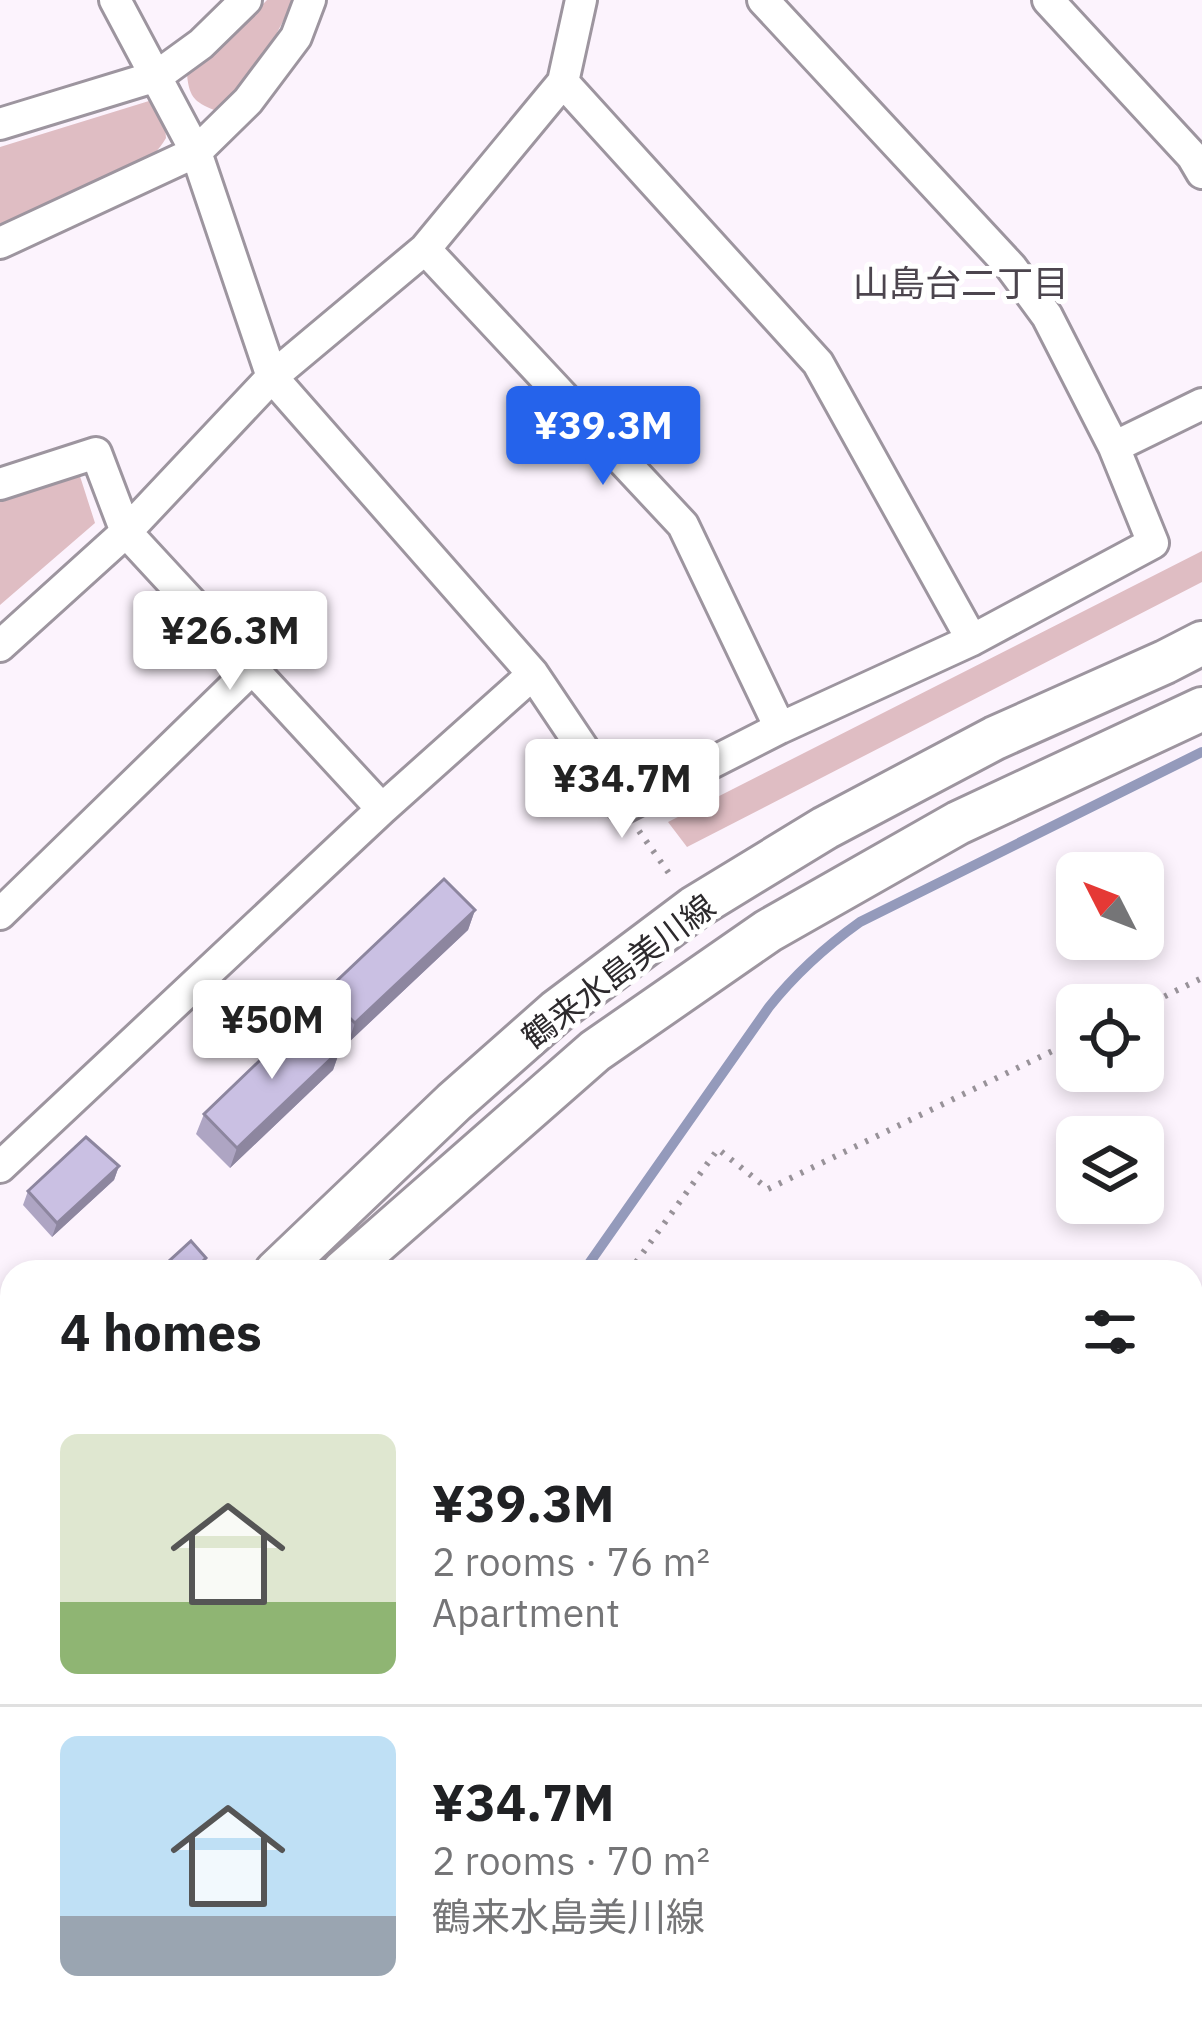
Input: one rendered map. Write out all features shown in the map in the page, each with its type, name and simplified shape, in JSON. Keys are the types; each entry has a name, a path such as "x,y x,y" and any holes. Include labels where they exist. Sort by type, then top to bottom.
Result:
{"main road":[{"name":"鶴来水島美川線","path":"289,1260 557,1011 694,908 825,829 994,738 1202,643"},
{"name":"鶴来水島美川線","path":"357,1260 595,1051 767,931 958,823 1202,709"}],"street":[{"path":"116,0 196,152 272,377 532,674 623,808 780,728 972,640 1153,543 1114,447 1047,316 1011,267 763,0"},
{"path":"0,124 157,76 201,44 246,0"},
{"path":"0,243 196,152 248,101 296,37 310,0"},
{"path":"0,646 126,532 272,377 425,249 563,82 581,0"},
{"path":"1048,0 1202,172"},
{"path":"563,82 818,362 972,640"},
{"path":"425,249 683,525 780,728"},
{"path":"1114,447 1202,404"},
{"path":"0,484 96,453 126,532 382,809"},
{"path":"0,914 253,668"},
{"path":"0,1167 532,674"}],"path":[{"path":"623,808 694,908"},
{"path":"1164,997 1202,978"},
{"path":"637,1260 718,1149 768,1189 1056,1049"}],"shaded area":[{"path":"267,0 294,0 267,52 219,112 199,103 187,74"},
{"path":"149,101 164,111 166,138 153,155 92,193 0,224 0,147"},
{"path":"78,470 95,523 0,605 0,497"},
{"path":"1202,551 1202,582 687,847 668,822"}],"building":[{"path":"444,879 475,910 355,1023 324,993"},
{"path":"306,1016 340,1050 237,1148 204,1114"},
{"path":"86,1137 119,1166 57,1223 28,1191"},
{"path":"191,1241 206,1258 204,1260 170,1260"}],"waterway":[{"path":"591,1260 769,1007 823,951 860,922 1202,752"}],"district":[{"name":"山島台二丁目","path":"961,282"}]}
